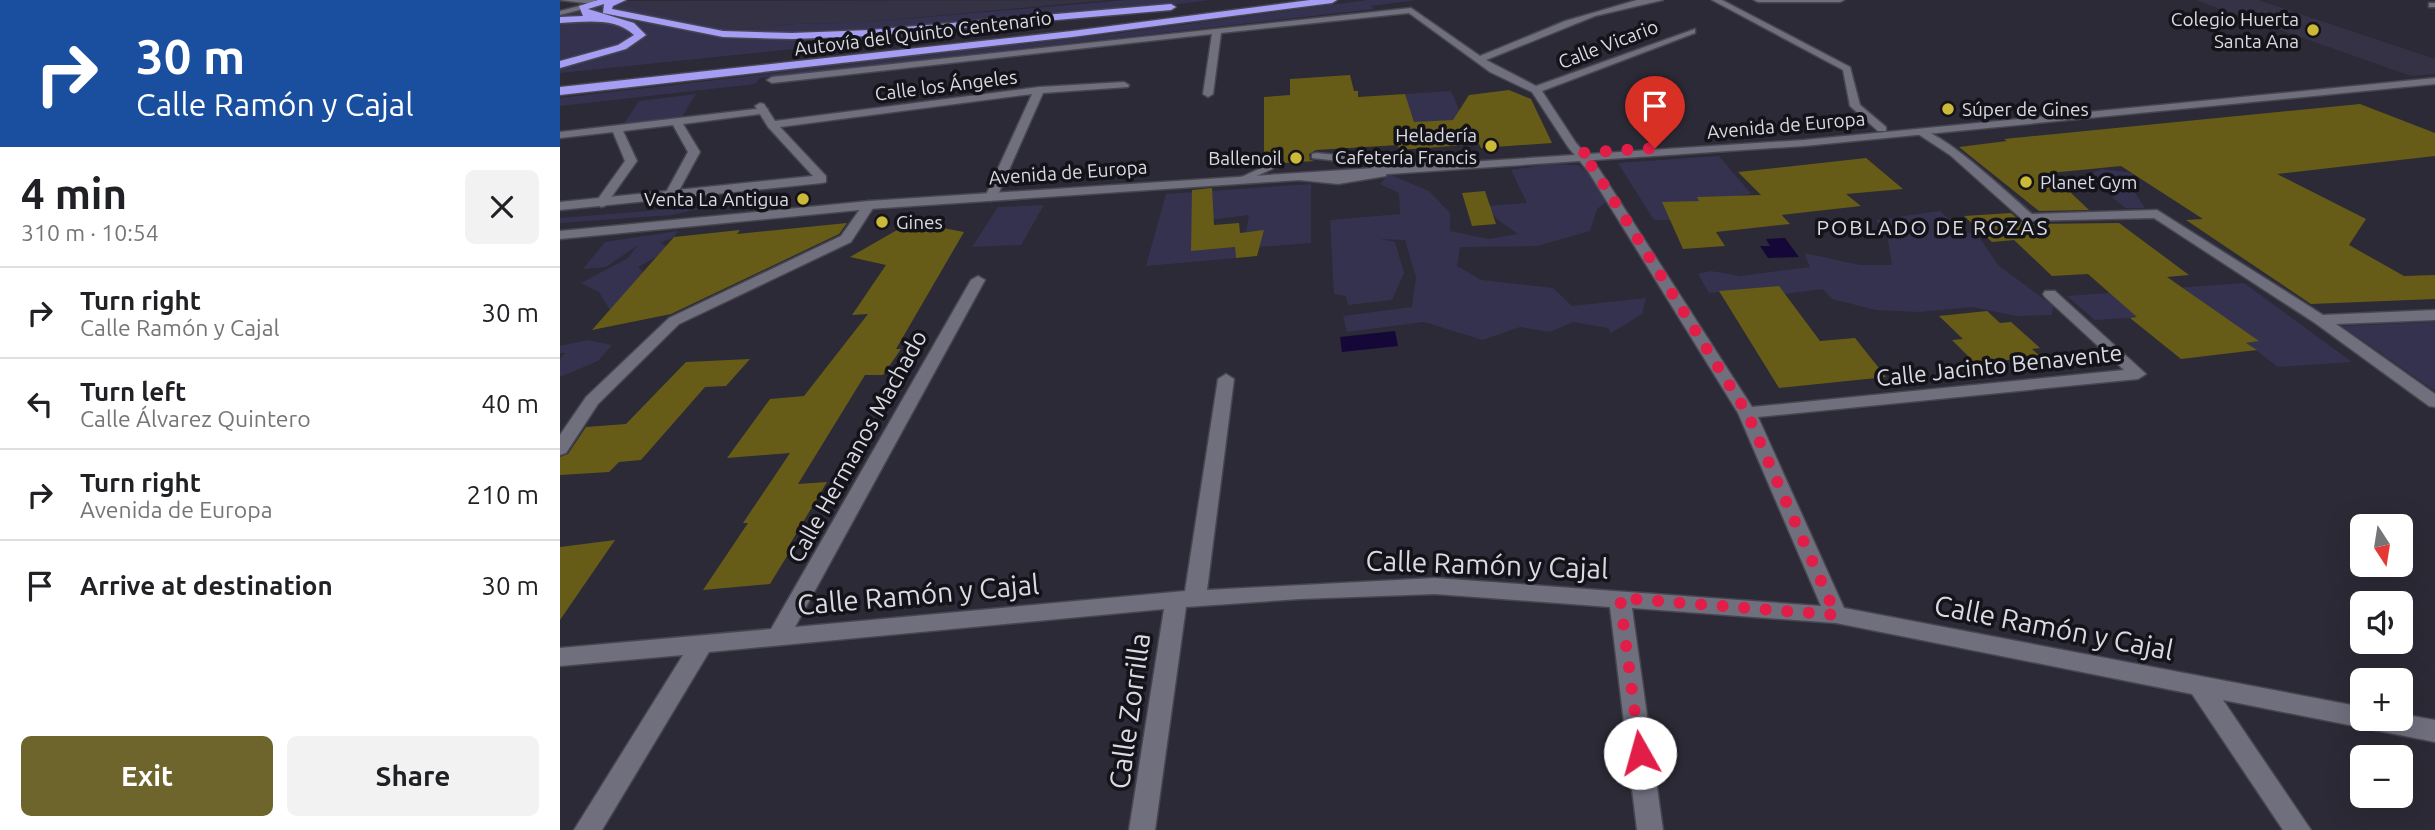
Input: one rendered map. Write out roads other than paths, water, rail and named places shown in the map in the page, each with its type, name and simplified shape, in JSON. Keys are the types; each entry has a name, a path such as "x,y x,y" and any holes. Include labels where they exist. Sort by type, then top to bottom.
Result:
{"highway":[{"path":"560,65 621,47 641,35 630,25 584,14 579,5 611,0"},
{"path":"621,0 609,4 607,11 723,34 792,36 859,34 1188,5"},
{"name":"Autovía del Quinto Centenario","path":"560,79 1018,31 1270,0"},
{"name":"Autovía del Quinto Centenario","path":"560,91 1072,34 1332,0"},
{"path":"1226,2 1264,1"},
{"path":"560,20 600,19"}],"street":[{"path":"563,0 579,5"},
{"path":"1481,59 1541,33 1632,2 1659,0"},
{"path":"1716,0 1847,69 1855,106 1882,129 1880,132 1850,135 1839,140"},
{"path":"1758,0 1840,0"},
{"path":"560,12 597,1"},
{"path":"1400,2 1493,70 1536,90 1582,156 1747,413 1836,615"},
{"path":"772,80 1410,10"},
{"path":"1208,94 1217,31"},
{"name":"Calle Vicario","path":"1536,90 1692,31"},
{"name":"Avenida de Europa","path":"1441,165 1731,145 1749,140 2049,117 2435,81"},
{"name":"Calle los Ángeles","path":"772,125 1039,90 1124,85"},
{"path":"991,197 1039,90"},
{"path":"560,135 762,109 772,125 822,179 560,206"},
{"name":"Avenida de Europa","path":"560,235 869,205 1839,140 2049,117"},
{"path":"670,196 694,152 677,122"},
{"path":"601,203 631,161 617,129"},
{"path":"1922,132 1954,153 2029,218 2157,214 2320,320 2435,402"},
{"path":"1481,164 1582,156"},
{"path":"560,449 592,401 674,321 846,239 869,205"},
{"name":"Calle Hermanos Machado","path":"778,636 978,280"},
{"name":"Calle Jacinto Benavente","path":"1747,413 2138,374 2050,294"},
{"path":"2320,320 2435,315"},
{"name":"Calle Zorrilla","path":"1142,830 1226,379"},
{"name":"Calle Ramón y Cajal","path":"560,657 1185,599 1434,586 1836,615 2350,715"},
{"path":"1620,598 1650,830"},
{"path":"587,830 702,643"},
{"path":"2200,686 2298,830"},
{"path":"2413,727 2435,731"}],"lane":[{"path":"1316,156 1427,166"},
{"path":"1286,176 1326,181 1366,179 1382,174 1381,169 1361,159 1315,174"},
{"path":"1242,179 1278,164"}],"place":[{"name":"Colegio Huerta Santa Ana","path":"2313,30"},
{"name":"Súper de Gines","path":"1948,109"},
{"name":"Heladería Cafetería Francis","path":"1491,146"},
{"name":"Ballenoil","path":"1296,158"},
{"name":"Planet Gym","path":"2026,182"},
{"name":"Venta La Antigua","path":"803,199"},
{"name":"Gines","path":"882,222"}],"district":[{"name":"POBLADO DE ROZAS","path":"1933,227"}]}
